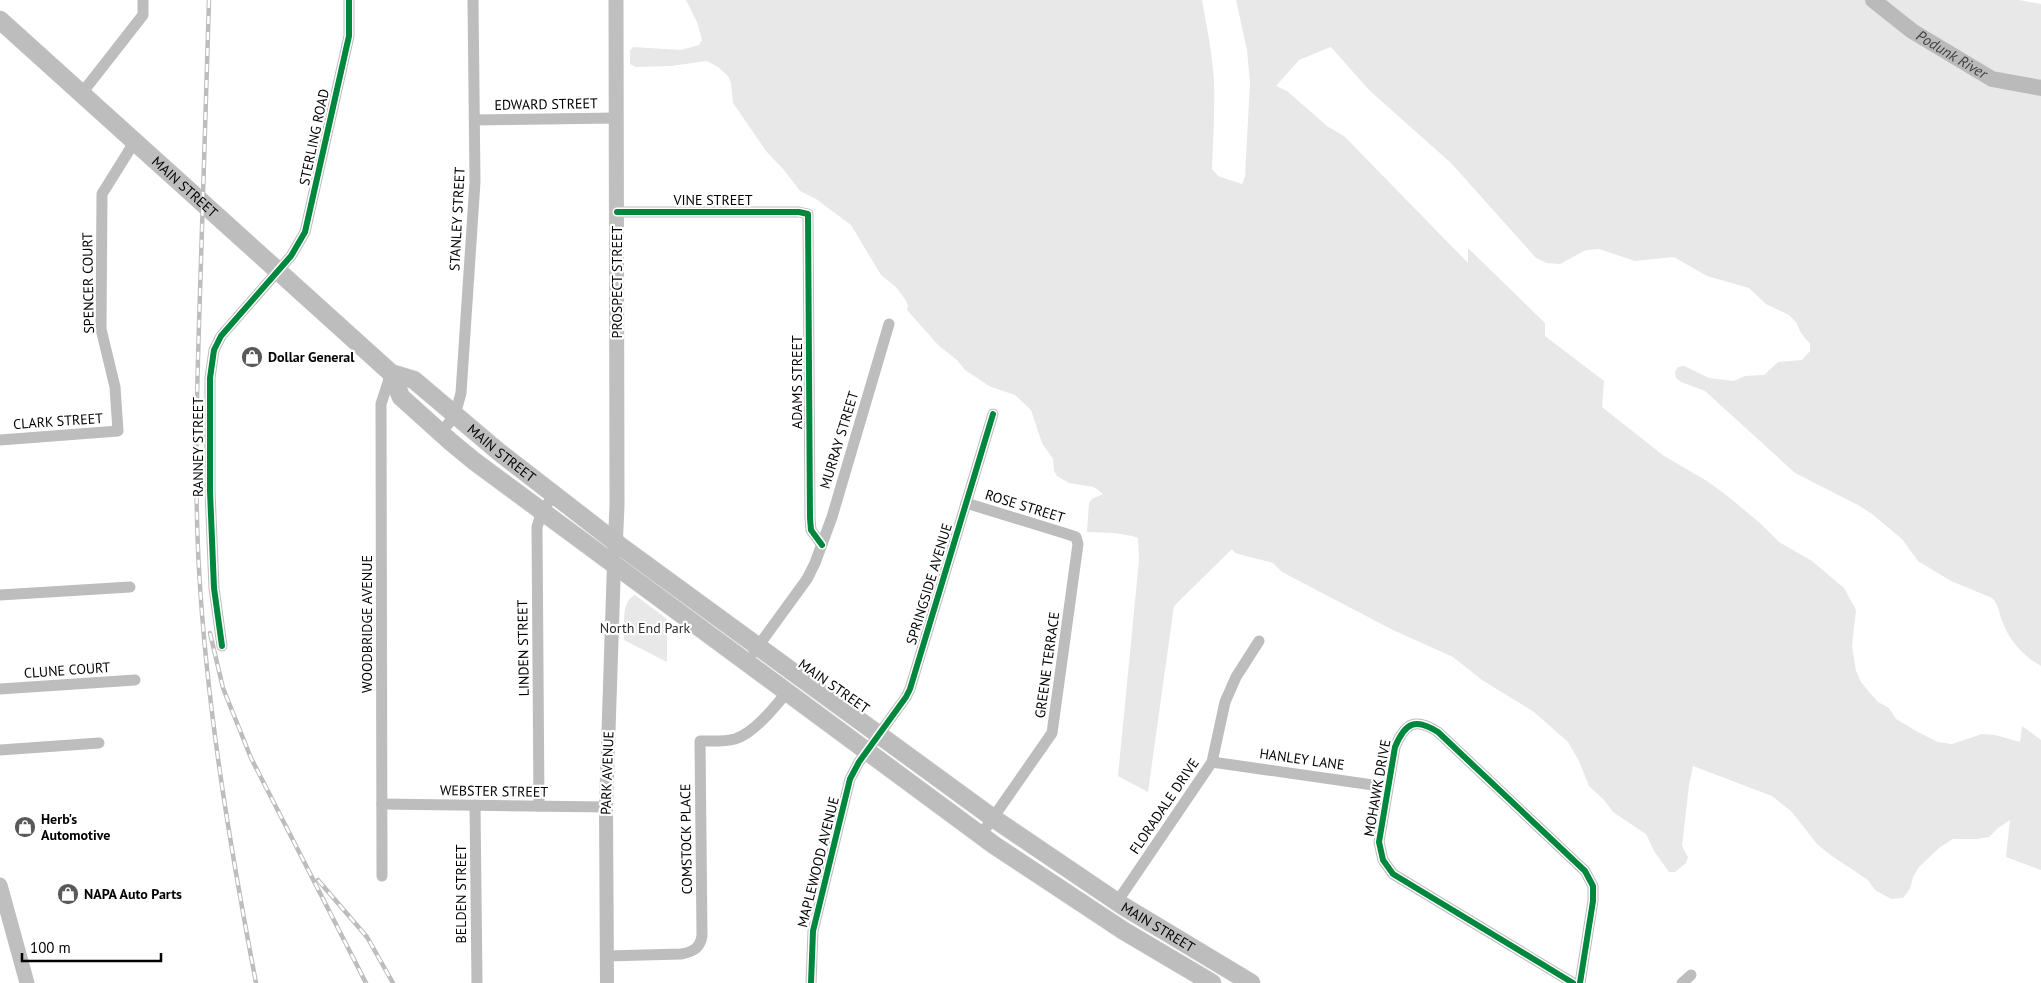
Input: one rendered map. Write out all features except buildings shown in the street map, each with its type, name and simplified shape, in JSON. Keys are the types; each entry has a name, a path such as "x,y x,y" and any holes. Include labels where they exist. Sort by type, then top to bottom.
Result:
{"highway":[{"name":"MAIN STREET","path":"0,20 392,373 414,380 554,495 615,542 993,818 1117,902 1251,983"},
{"name":"MAIN STREET","path":"392,373 402,397 464,453 981,835 1104,918 1212,983"}],"main road":[{"name":"PROSPECT STREET","path":"614,564 617,505 618,118 616,0"},
{"path":"0,885 27,983"}],"street":[{"path":"82,94 143,15 143,0"},
{"name":"STERLING ROAD","path":"278,270 297,248 308,224 348,36 349,0"},
{"name":"STANLEY STREET","path":"441,433 455,415 461,393 475,182 473,0"},
{"name":"EDWARD STREET","path":"475,120 618,118"},
{"name":"SPENCER COURT","path":"118,431 115,387 101,329 102,194 135,141"},
{"name":"VINE STREET","path":"617,212 799,212 808,214"},
{"name":"ADAMS STREET","path":"808,214 810,518 811,530 822,545"},
{"name":"RANNEY STREET","path":"222,646 214,588 210,491 211,364 214,350 221,336 278,270"},
{"name":"MURRAY STREET","path":"746,662 807,579 822,545 889,324"},
{"name":"WOODBRIDGE AVENUE","path":"382,876 381,404 392,373"},
{"name":"SPRINGSIDE AVENUE","path":"866,751 910,689 993,414"},
{"name":"CLARK STREET","path":"0,440 118,431"},
{"name":"LINDEN STREET","path":"539,806 537,527 542,511 554,495"},
{"name":"ROSE STREET","path":"966,503 1076,538"},
{"name":"GREENE TERRACE","path":"981,835 1052,733 1078,553 1076,538"},
{"name":"PARK AVENUE","path":"607,983 606,807 614,564"},
{"path":"0,595 130,587"},
{"name":"FLORADALE DRIVE","path":"1117,902 1212,762 1225,702 1236,677 1259,641"},
{"name":"CLUNE COURT","path":"0,689 135,680"},
{"name":"COMSTOCK PLACE","path":"607,956 681,954 692,952 699,946 702,936 700,741 726,740 741,736 770,712 787,692"},
{"name":"MOHAWK DRIVE","path":"1573,983 1393,874 1383,860 1379,842 1395,747 1400,734 1411,724 1425,723 1438,732 1585,871 1593,886 1593,900 1580,983"},
{"path":"0,750 99,743"},
{"name":"MAPLEWOOD AVENUE","path":"811,983 813,931 850,779 866,751"},
{"name":"HANLEY LANE","path":"1212,762 1387,787"},
{"name":"WEBSTER STREET","path":"382,804 606,807"},
{"name":"BELDEN STREET","path":"476,805 477,983"},
{"path":"1212,983 1221,966"},
{"path":"1682,983 1691,975"}],"green space":[{"path":"686,0 1202,0 1214,80 1212,169 1218,176 1242,184 1245,177 1250,83 1247,50 1236,0 2019,0 2041,4 2041,666 2023,653 2013,642 2002,620 1999,609 1992,598 1951,581 1918,561 1902,539 1872,514 1795,473 1705,391 1681,382 1676,378 1675,372 1678,367 1684,366 1709,378 1734,381 1745,376 1764,375 1778,362 1802,360 1810,351 1810,344 1801,333 1796,322 1789,315 1766,304 1749,288 1707,276 1674,257 1635,261 1599,249 1586,250 1560,264 1547,263 1536,258 1451,163 1369,90 1331,47 1299,60 1276,86 1287,91 1327,126 1344,136 1468,263 1468,248 1545,323 1545,336 1604,381 1602,407 1664,456 1707,481 1730,498 1779,542 1812,561 1844,588 1856,610 1852,646 1856,671 1861,682 1870,693 1878,702 1889,708 1896,719 1938,742 1952,744 1982,734 1995,735 2020,742 2022,726 2041,740 2041,870 2006,857 2010,820 1989,837 1953,839 1939,848 1919,867 1913,877 1910,889 1903,898 1891,899 1875,890 1868,880 1817,844 1792,812 1772,796 1693,766 1682,846 1688,857 1686,863 1675,872 1669,872 1654,851 1646,834 1613,812 1604,800 1589,786 1579,761 1568,742 1534,712 1482,680 1453,657 1393,630 1282,572 1273,563 1235,553 1232,549 1174,606 1148,792 1118,776 1139,560 1138,538 1114,533 1087,532 1089,503 1092,499 1103,494 1094,487 1069,483 1057,476 1054,471 1053,459 1042,443 1031,410 1015,395 991,387 965,370 957,360 939,346 907,310 908,305 896,287 881,275 851,225 816,199 800,191 766,151 733,103 731,83 728,76 718,67 707,61 671,66 636,67 630,64 630,51 633,47 681,50 699,45 702,40 697,22"},
{"name":"North End Park","path":"635,595 667,619 667,662 624,640 625,609 630,598"}],"waterway":[{"name":"Podunk River","path":"1873,0 1912,31 1992,79 2041,88"}],"railway":[{"path":"209,0 197,397 196,466 199,570 208,674 221,778 256,983"},
{"path":"210,633 223,688 251,758 366,983"},
{"path":"318,880 367,937 393,983"}],"cycle path":[{"path":"222,646 214,588 210,491 210,378 214,350 221,336 291,256 305,232 349,36 349,0"},
{"path":"617,212 799,212 808,214 810,518 811,530 822,545"},
{"path":"811,983 813,931 850,779 859,762 910,689 993,414"},
{"path":"1573,983 1393,874 1383,860 1379,842 1395,747 1407,728 1417,724 1430,727 1438,732 1585,871 1593,886 1593,901 1580,983"}],"place":[{"name":"Dollar General","path":"252,357"},
{"name":"Herb's Automotive","path":"25,827"},
{"name":"NAPA Auto Parts","path":"68,894"}]}
